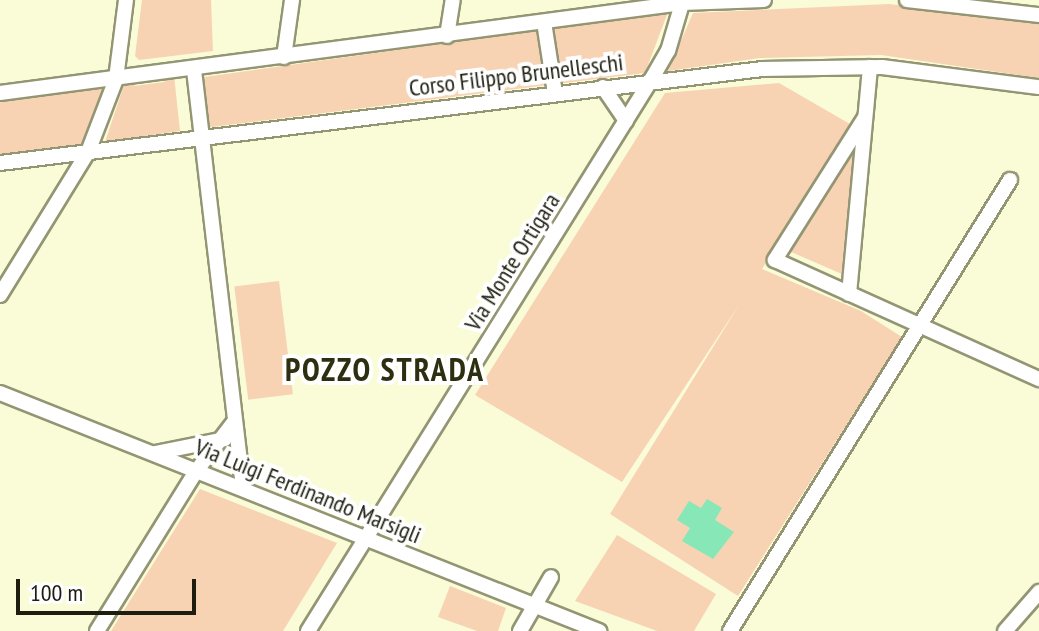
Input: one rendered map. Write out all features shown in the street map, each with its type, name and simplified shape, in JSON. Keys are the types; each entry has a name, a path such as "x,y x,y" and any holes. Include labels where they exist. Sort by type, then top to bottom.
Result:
{"street":[{"path":"0,295 88,152 116,79 126,0"},
{"path":"284,57 292,0"},
{"path":"447,36 453,0"},
{"name":"Corso Filippo Brunelleschi","path":"0,93 194,70 683,2 764,0"},
{"path":"907,0 1039,15"},
{"name":"Via Monte Ortigara","path":"308,631 651,80 668,51 683,2"},
{"path":"544,22 555,93"},
{"path":"849,294 870,67"},
{"name":"Corso Filippo Brunelleschi","path":"0,163 651,80 762,69 870,67 1039,87"},
{"path":"194,70 198,137 243,487"},
{"path":"603,87 626,121"},
{"path":"864,119 775,260 1039,379"},
{"path":"730,631 1010,180"},
{"name":"Via Luigi Ferdinando Marsigli","path":"0,393 599,631"},
{"path":"97,631 197,470 225,439 234,423"},
{"path":"152,453 225,439"},
{"path":"520,631 551,577"},
{"path":"1005,631 1039,592"}],"shaded area":[{"path":"142,0 211,0 213,51 139,60 135,56"},
{"path":"889,4 1039,23 1039,78 881,55 760,58 668,71 693,13"},
{"path":"668,12 645,73 204,128 197,78"},
{"path":"174,75 180,131 105,142 125,82 135,80 134,86 164,82"},
{"path":"779,83 850,124 762,269 861,311 902,337 738,596 610,514 739,305 622,482 475,395 665,93"},
{"path":"107,86 82,145 0,155 0,99"},
{"path":"861,118 851,278 782,248"},
{"path":"279,281 293,394 248,400 234,286"},
{"path":"200,489 337,543 283,631 111,631"},
{"path":"707,499 722,508 715,520 734,532 713,559 682,541 690,528 677,520 689,501 701,508"},
{"path":"617,535 716,594 694,631 657,631 575,601"},
{"path":"450,586 506,608 498,631 477,631 438,617"}],"district":[{"name":"POZZO STRADA","path":"385,369"}]}
